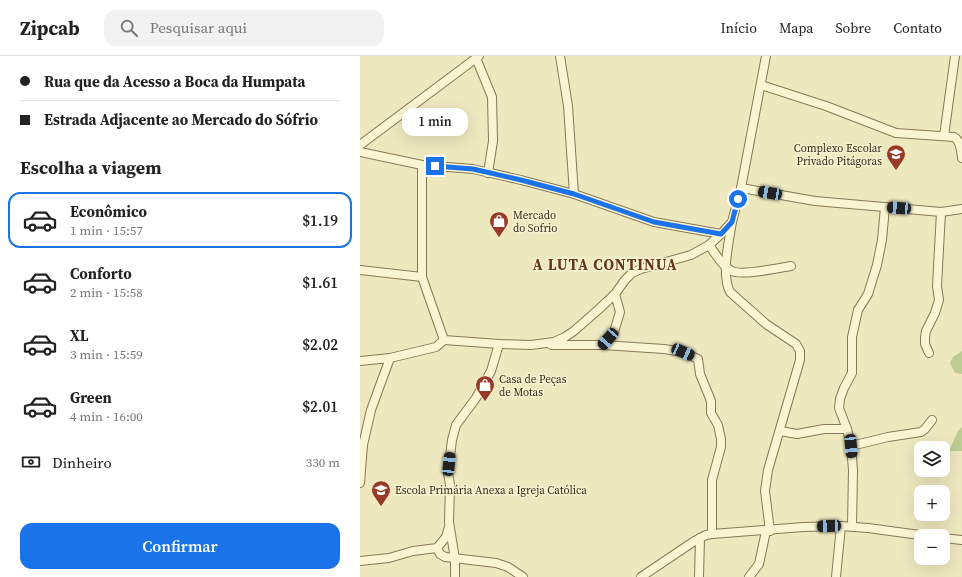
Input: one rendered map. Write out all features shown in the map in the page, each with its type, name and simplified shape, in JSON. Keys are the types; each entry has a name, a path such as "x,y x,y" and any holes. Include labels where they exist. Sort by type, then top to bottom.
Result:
{"street":[{"path":"560,56 568,106 574,194"},
{"path":"749,577 759,564 768,531 765,491 768,470 800,360 800,351 796,344 766,324 730,292 727,286 726,267 732,222 741,188 766,56"},
{"path":"944,136 955,56"},
{"path":"360,145 478,57 492,97 493,141 488,173"},
{"path":"761,85 826,106 896,133 954,137 958,139 962,158"},
{"path":"360,152 422,165 473,169 574,194 654,222 721,234"},
{"path":"422,165 422,277 444,340"},
{"path":"741,188 815,201 941,212 962,209"},
{"path":"852,526 853,470 851,446 839,408 840,399 844,388 852,373 852,337 858,310 868,294 877,265 882,240 884,207"},
{"path":"929,353 925,344 926,331 935,313 939,300 936,286 941,212"},
{"path":"543,344 560,339 574,331 615,294 632,273 691,255 709,245 732,222"},
{"path":"709,245 726,267 733,272 791,266"},
{"path":"360,270 422,277"},
{"path":"603,345 614,332 620,312 615,294"},
{"path":"360,361 390,358 436,347 444,340 499,344 576,346 603,345 664,349 683,352 698,359 700,374 711,401 711,413 718,425 721,439 721,446 712,480 712,534"},
{"path":"360,561 389,558 412,551 437,548 446,537 449,522 450,485 448,473 452,440 456,425 476,398 491,371 499,344"},
{"path":"360,482 363,445 370,410 390,358"},
{"path":"851,446 921,432 932,420"},
{"path":"780,431 797,434 824,429 847,430"},
{"path":"449,522 455,559 455,577"},
{"path":"836,577 842,526"},
{"path":"641,577 700,538 712,534 768,531 803,527 852,526 914,534"},
{"path":"699,577 700,538"},
{"path":"950,539 962,540"},
{"path":"437,548 440,554 445,557 496,563 508,567 523,577"}],"green space":[{"path":"962,351 962,374 955,373 950,363 953,357"},
{"path":"962,427 962,451 950,451 950,449 958,431"}],"place":[{"name":"Complexo Escolar Privado Pitágoras","path":"896,171"},
{"name":"Mercado do Sofrio","path":"499,238"},
{"name":"Casa de Peças de Motas","path":"485,402"},
{"name":"Escola Primária Anexa a Igreja Católica","path":"381,507"}],"district":[{"name":"A LUTA CONTINUA","path":"605,265"}],"route":[{"path":"435,166 473,169 547,186 654,222 721,234 732,222 738,199"}]}
